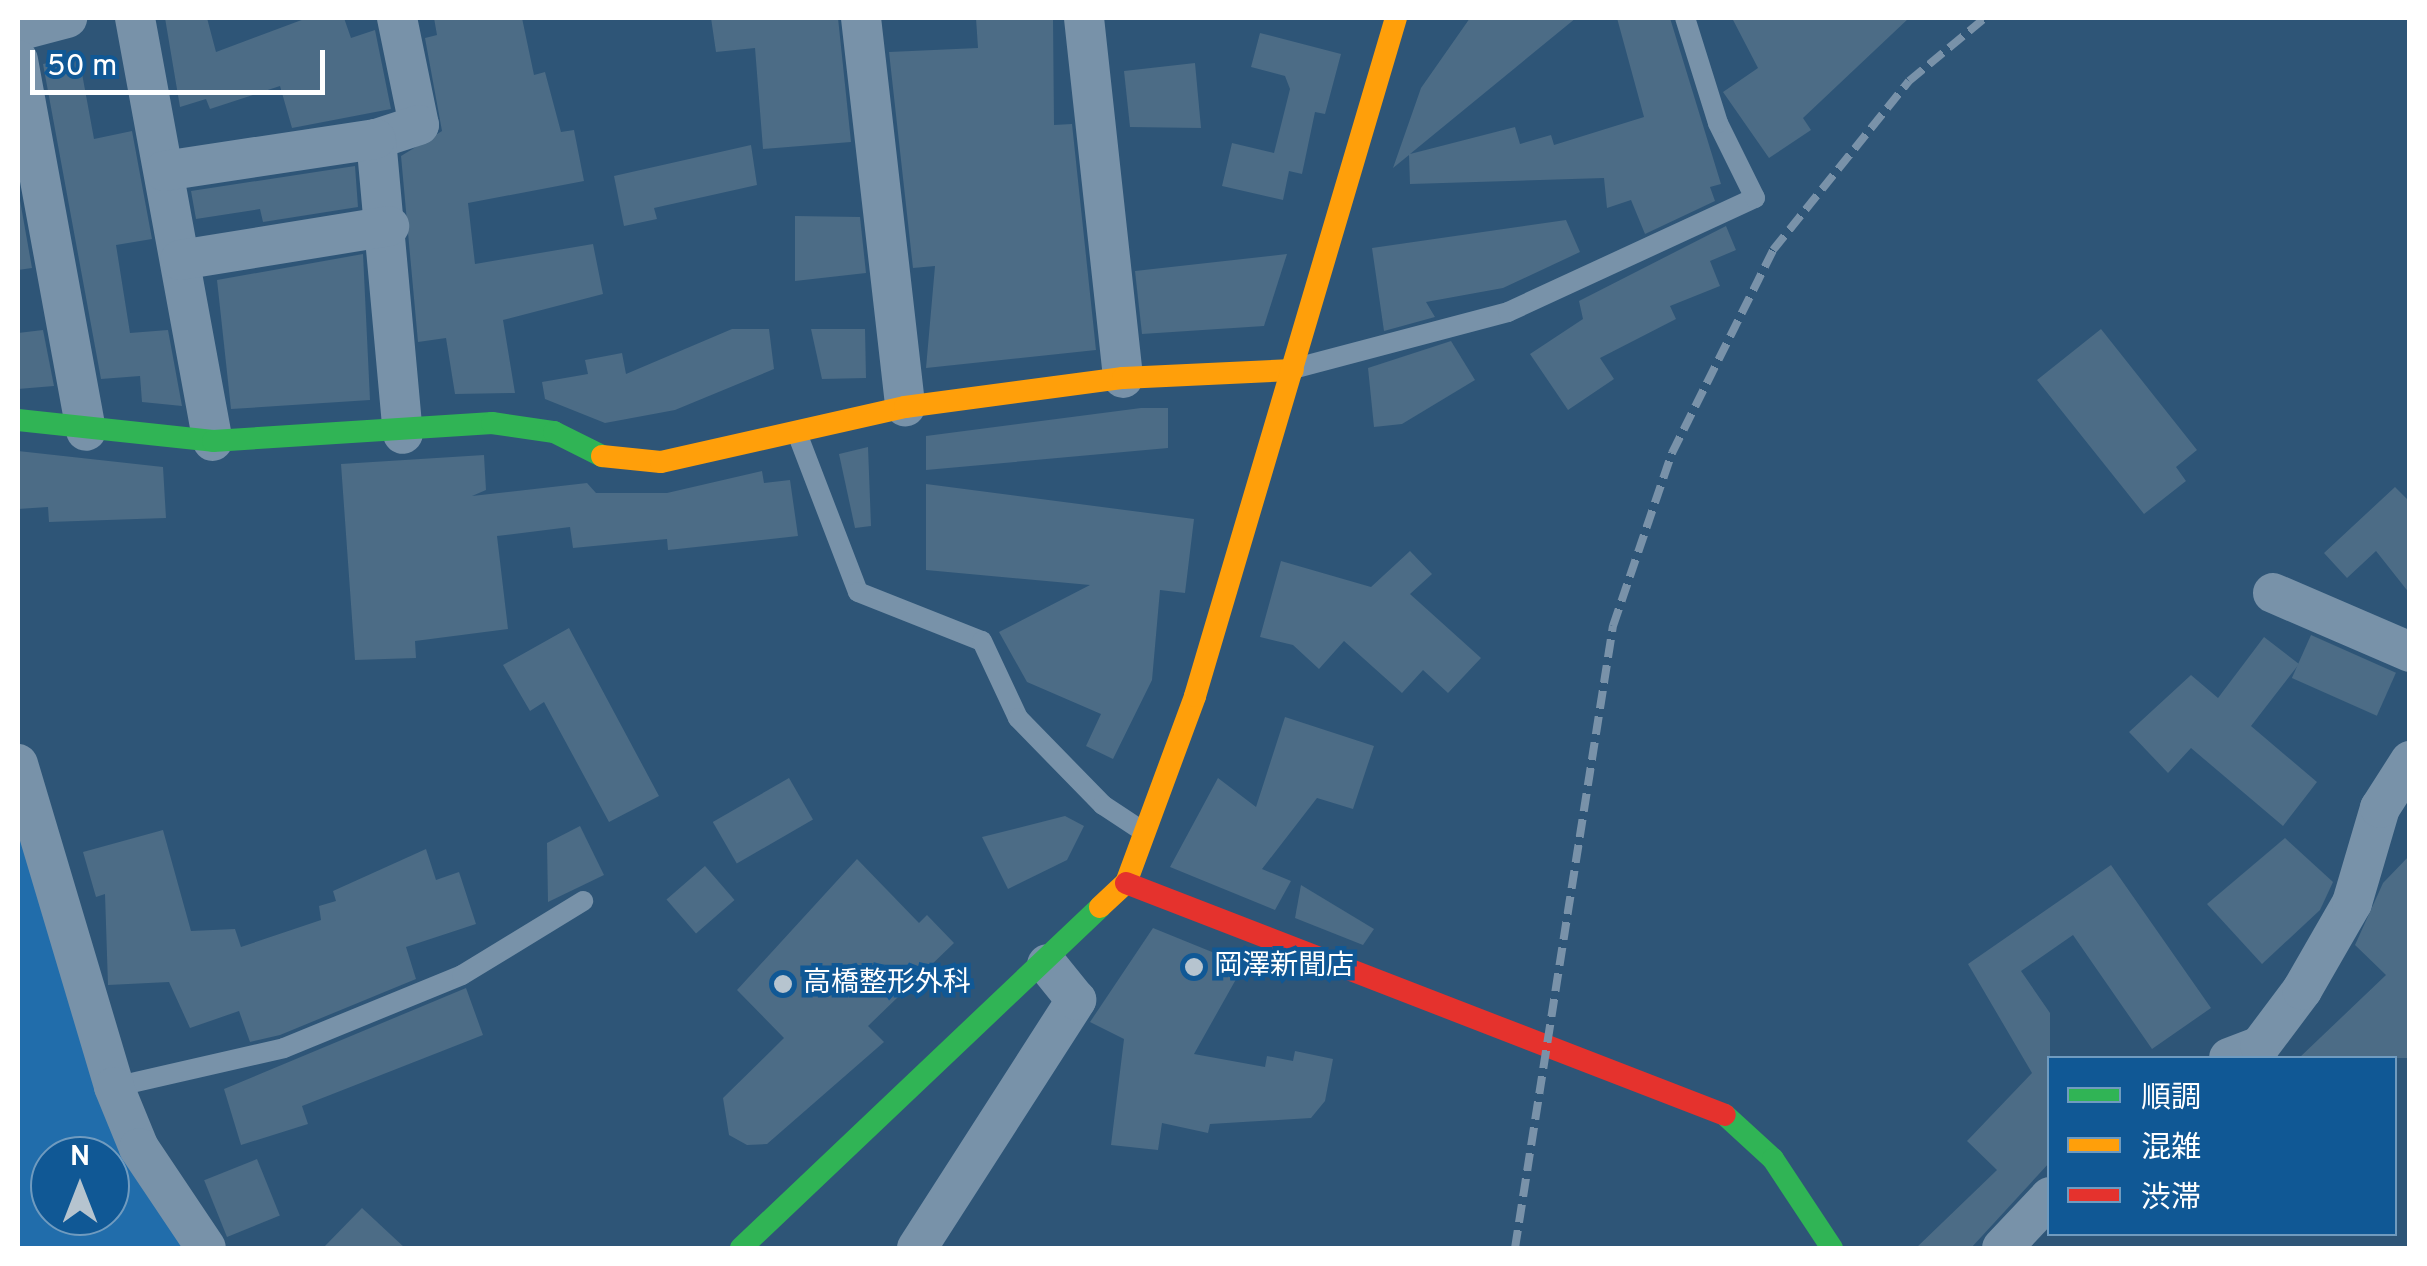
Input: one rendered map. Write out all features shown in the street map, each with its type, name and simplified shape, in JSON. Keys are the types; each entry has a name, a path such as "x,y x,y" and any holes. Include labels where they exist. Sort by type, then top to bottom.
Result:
{"street":[{"path":"18,31 66,18"},
{"path":"135,18 213,440"},
{"path":"164,171 376,139 419,125 397,18"},
{"path":"860,18 905,407"},
{"path":"1084,18 1123,378"},
{"path":"741,1248 1047,964 1126,883 1293,370 1396,18"},
{"path":"18,60 86,432"},
{"path":"376,139 390,226 385,286 403,434"},
{"path":"180,260 390,226"},
{"path":"18,420 86,432 213,440 403,434 492,423 554,432 608,459 661,462 905,407 1123,378 1293,370"},
{"path":"2273,593 2410,652"},
{"path":"2234,1056 2260,1046 2302,990 2352,903 2380,808 2410,761"},
{"path":"18,764 114,1087 138,1148 206,1248"},
{"path":"1126,883 1528,1046 1720,1110 1773,1159 1832,1248"},
{"path":"917,1248 1076,1000 1047,964"},
{"path":"2002,1248 2047,1200"}],"lane":[{"path":"1293,370 1508,312 1755,198 1718,123 1685,18"},
{"path":"796,432 858,592 982,641 1018,718 1103,805 1144,832"},
{"path":"114,1087 284,1048 462,975 583,900"}],"shaded area":[{"path":"18,764 114,1087 200,1248 18,1248"}],"building":[{"path":"165,18 207,18 216,52 307,18 344,18 351,38 375,30 391,109 292,128 280,86 210,109 206,99 180,107"},
{"path":"434,18 522,18 534,75 545,72 561,132 574,130 584,181 468,203 475,264 593,244 603,294 503,320 515,393 455,394 446,338 418,342 401,156 442,131 425,38 437,35"},
{"path":"711,18 838,18 851,142 763,149 755,48 716,52"},
{"path":"976,18 1053,18 1054,125 1072,124 1096,350 926,368 935,266 913,268 889,52 978,48"},
{"path":"1470,18 1576,18 1410,154 1515,127 1520,144 1551,135 1554,145 1644,117 1617,18 1670,18 1721,184 1710,187 1715,201 1645,234 1631,200 1607,208 1604,178 1410,184 1409,155 1393,168 1421,88"},
{"path":"1732,18 1909,18 1803,118 1811,130 1769,158 1723,92 1758,68"},
{"path":"1260,33 1341,54 1325,114 1315,112 1302,174 1289,171 1283,200 1222,186 1232,143 1274,153 1290,89 1285,76 1251,67"},
{"path":"79,57 94,139 132,131 152,239 116,245 130,333 168,330 182,406 142,402 140,376 101,379 43,64"},
{"path":"1195,63 1201,128 1130,127 1124,71"},
{"path":"751,145 757,185 654,208 657,219 624,226 614,176"},
{"path":"355,166 358,207 263,222 260,209 196,219 191,191"},
{"path":"18,189 32,268 18,270"},
{"path":"795,216 860,217 866,273 795,281"},
{"path":"1566,220 1580,252 1503,288 1426,302 1435,317 1384,331 1372,248"},
{"path":"1726,226 1736,250 1710,261 1720,286 1670,306 1676,319 1600,358 1614,379 1568,410 1530,354 1583,319 1579,301"},
{"path":"363,254 370,400 231,409 217,280"},
{"path":"1287,254 1264,326 1142,334 1135,271"},
{"path":"732,329 769,329 774,369 675,410 605,423 545,399 542,382 588,374 585,360 622,353 626,374"},
{"path":"811,329 865,329 866,378 822,379"},
{"path":"2101,329 2197,450 2176,467 2186,481 2144,514 2037,380"},
{"path":"43,330 54,386 18,389 18,333"},
{"path":"1451,341 1475,380 1402,424 1374,427 1368,368"},
{"path":"1141,408 1168,408 1168,448 926,470 926,436"},
{"path":"868,447 871,526 855,528 839,454"},
{"path":"18,451 163,467 166,518 49,522 48,507 18,509"},
{"path":"484,455 486,490 472,496 587,483 596,493 667,493 762,471 764,483 790,480 798,536 668,550 667,539 573,548 570,527 497,536 508,629 415,641 416,658 355,660 341,464"},
{"path":"926,484 1194,519 1185,593 1160,590 1152,680 1113,759 1086,746 1101,714 1027,682 999,632 1090,585 926,570"},
{"path":"2395,487 2410,502 2410,594 2376,551 2347,578 2324,553"},
{"path":"1410,551 1432,574 1410,594 1481,658 1448,693 1423,670 1402,693 1344,641 1319,669 1293,645 1260,637 1281,561 1371,587"},
{"path":"569,628 659,796 609,822 544,702 530,711 503,665"},
{"path":"2311,635 2396,673 2377,716 2292,678"},
{"path":"2264,637 2299,664 2251,726 2317,782 2283,826 2191,748 2168,773 2129,732 2191,675 2218,698"},
{"path":"1285,717 1374,746 1353,809 1317,798 1262,869 1291,881 1275,910 1170,867 1218,778 1256,807"},
{"path":"789,778 813,820 737,864 713,822"},
{"path":"1065,816 1084,826 1067,860 1008,889 982,837"},
{"path":"580,826 604,875 548,902 547,843"},
{"path":"163,830 191,931 235,929 241,947 321,920 319,906 336,901 333,891 426,849 436,880 459,872 476,924 406,947 416,979 280,1035 250,1042 239,1011 190,1028 169,982 108,985 105,894 96,897 83,852"},
{"path":"2285,838 2333,882 2320,910 2262,964 2207,904"},
{"path":"2410,855 2410,1058 2301,1056 2386,975 2355,945 2383,883"},
{"name":"高橋整形外科","path":"857,859 919,923 927,915 954,943 868,1026 884,1042 767,1144 747,1145 729,1135 723,1098 784,1038 737,990"},
{"path":"2111,865 2211,1008 2152,1049 2073,935 2021,971 2050,1013 2047,1165 1971,1248 1916,1248 1997,1170 1967,1141 2032,1073 1968,964"},
{"path":"705,866 735,900 696,933 667,899"},
{"path":"1301,885 1374,929 1363,945 1295,918"},
{"path":"1153,928 1244,965 1194,1054 1265,1067 1267,1056 1293,1061 1295,1051 1333,1059 1325,1101 1311,1118 1210,1124 1208,1133 1162,1123 1158,1150 1111,1145 1124,1039 1090,1022"},
{"path":"466,988 483,1035 302,1106 308,1124 241,1145 224,1089"},
{"path":"257,1159 280,1216 227,1237 204,1180"},
{"path":"362,1208 405,1248 323,1248"}],"railway":[{"path":"1515,1248 1613,626 1672,453 1773,250 1909,81 1985,18"}],"traffic: fast":[{"path":"18,420 213,441 492,423 554,432 602,456"},
{"path":"741,1248 1100,907"},
{"path":"1725,1115 1773,1159 1832,1248"}],"traffic: slow":[{"path":"1100,907 1126,883 1195,696 1396,18"},
{"path":"602,456 661,462 905,407 1123,378 1293,370"}],"traffic: jam":[{"path":"1126,883 1725,1115"}],"place":[{"name":"岡澤新聞店","path":"1194,967"},
{"name":"高橋整形外科","path":"783,984"}]}
